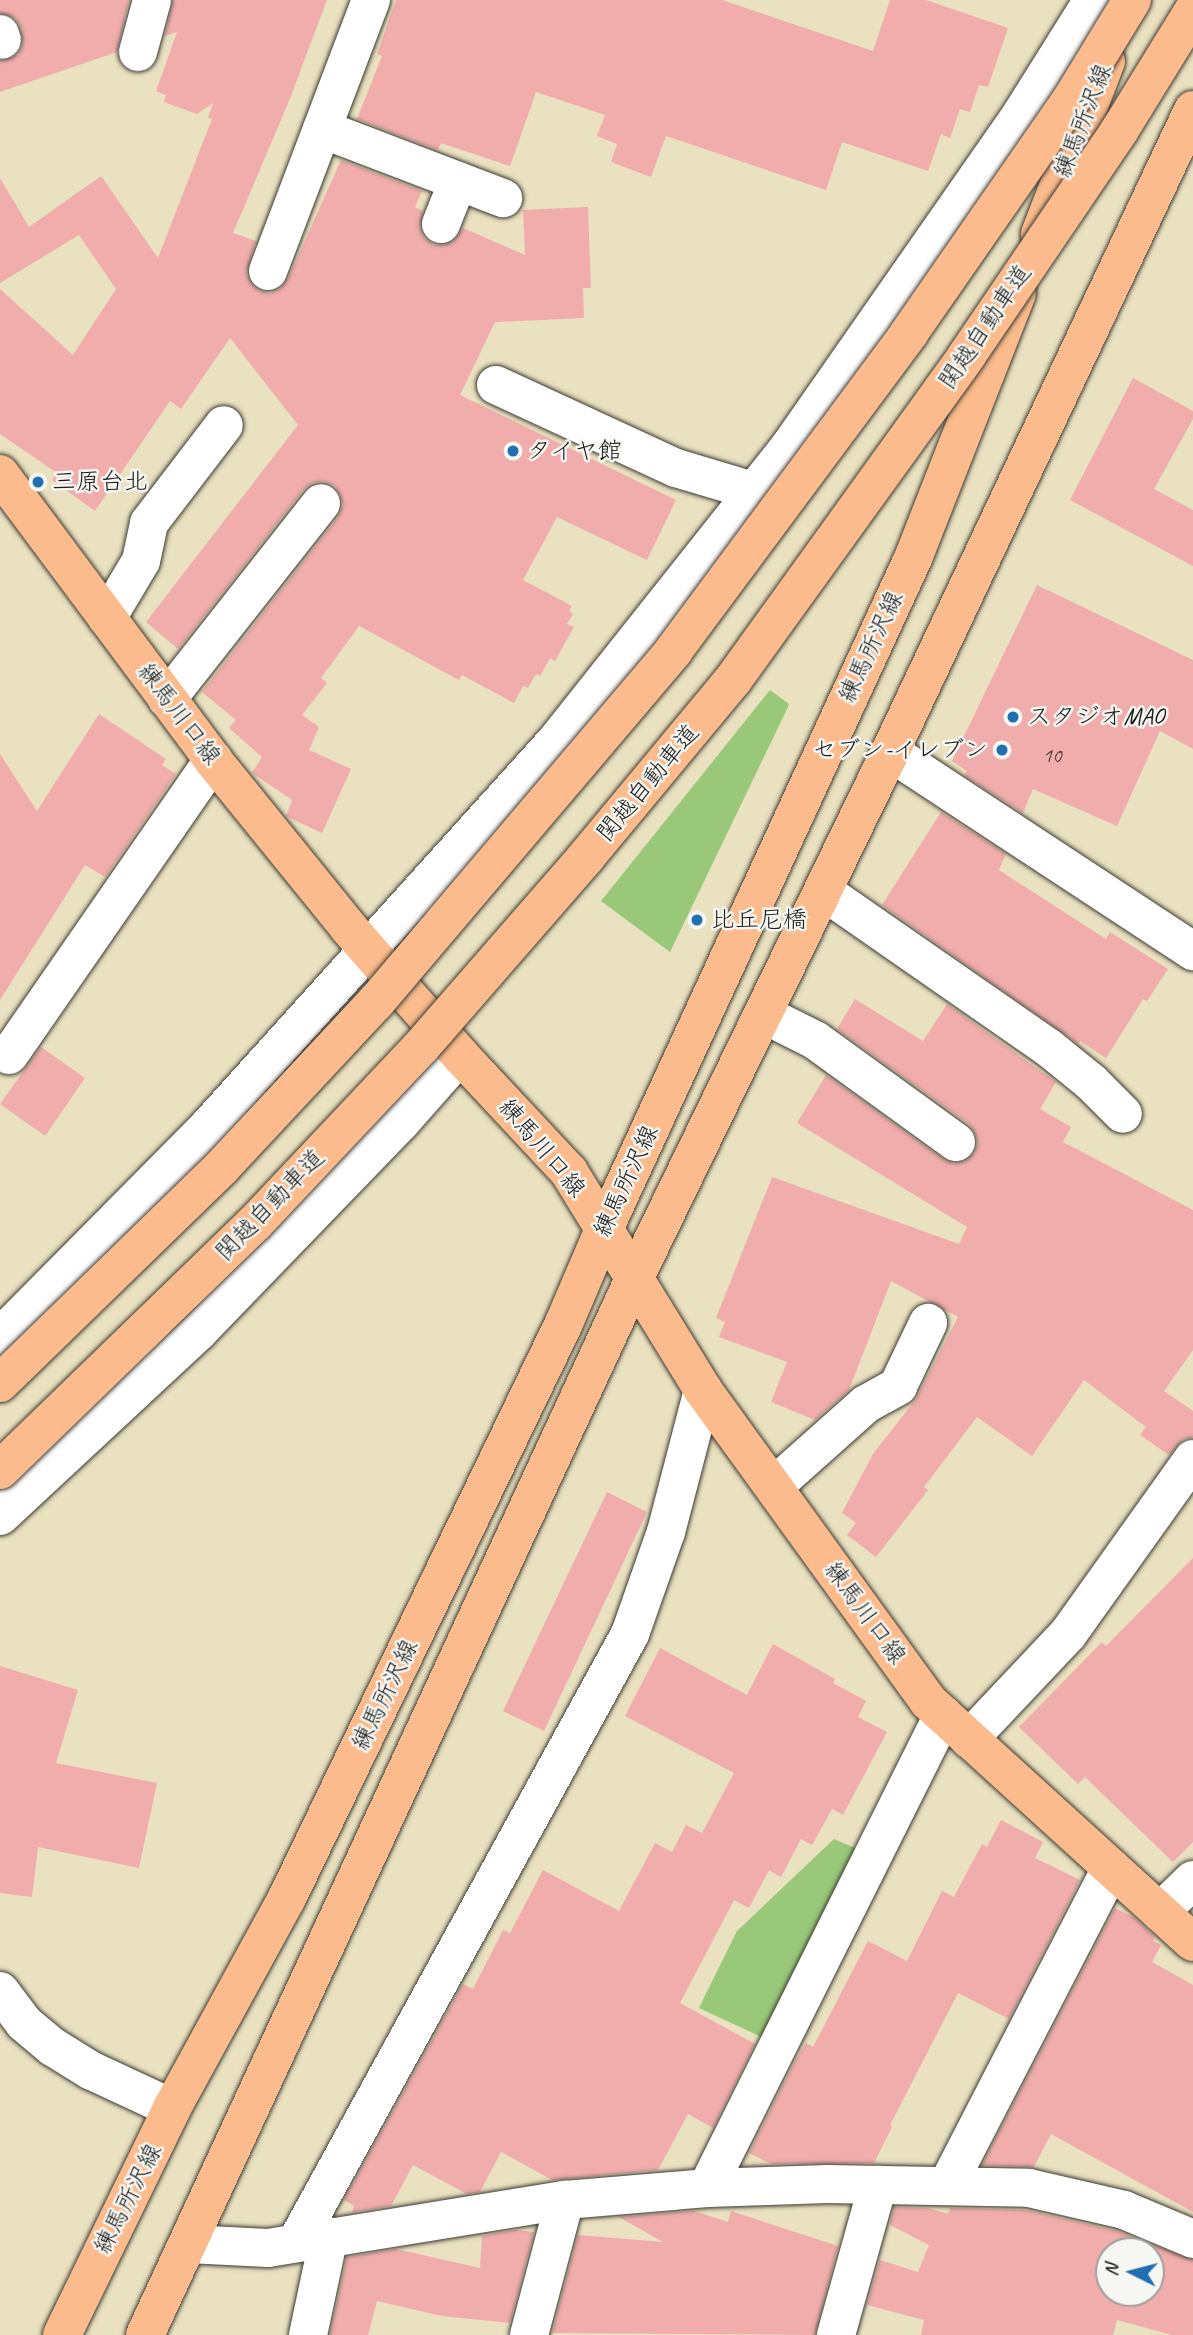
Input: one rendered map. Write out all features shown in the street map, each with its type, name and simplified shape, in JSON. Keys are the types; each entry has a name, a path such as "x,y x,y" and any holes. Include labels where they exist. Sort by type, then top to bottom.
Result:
{"main road":[{"name":"練馬所沢線","path":"62,2335 172,2108 287,1898 564,1323 605,1227 914,555 1131,0"},
{"path":"0,1383 222,1167 376,1002 674,650 909,333 1071,100 1131,0"},
{"name":"関越自動車道","path":"0,1470 255,1223 422,1047 586,858 724,691 858,510 967,355 1119,131 1193,11"},
{"name":"練馬所沢線","path":"145,2335 635,1277 890,752 1193,110"},
{"name":"練馬川口線","path":"0,474 213,760 369,950 460,1055 569,1172 703,1391 928,1701 1193,1942"}],"street":[{"path":"138,52 152,0"},
{"path":"268,271 371,0"},
{"path":"0,1337 207,1128 557,740 789,446 1022,113 1083,2"},
{"path":"322,129 503,198"},
{"path":"440,225 458,181"},
{"path":"496,385 676,468 753,491"},
{"path":"107,618 141,561 149,523 224,425"},
{"path":"167,699 321,503"},
{"path":"890,752 1193,951"},
{"path":"9,1055 213,760"},
{"path":"822,891 1049,1048 1091,1082 1123,1114"},
{"path":"763,1014 815,1040 956,1142"},
{"path":"0,1516 199,1331 392,1131 460,1055"},
{"path":"774,1486 866,1404 898,1386 928,1323"},
{"path":"308,2335 313,2239 630,1634 666,1532 703,1391"},
{"path":"707,2188 956,1727 1068,1634 1193,1459"},
{"path":"947,2186 1111,1868"},
{"path":"1160,1912 1193,1880"},
{"path":"0,1991 24,2023 52,2047 90,2070 172,2108"},
{"path":"188,2244 268,2248 565,2200 707,2188 878,2185 1029,2188 1124,2210 1193,2239"},
{"path":"836,2335 878,2185"},
{"path":"528,2335 565,2200"}],"green space":[{"path":"770,690 789,704 670,952 601,901"},
{"path":"834,1839 862,1851 768,2040 699,2008 737,1931"}],"building":[{"path":"0,0 129,0 117,52 0,92 0,61 18,55 23,44 21,27 15,18 0,13"},
{"path":"173,0 327,0 289,101 233,233 256,241 246,274 252,285 260,291 271,293 281,288 288,279 341,160 422,191 415,207 423,211 420,228 424,238 434,245 445,245 454,241 463,228 525,255 523,210 588,207 591,288 583,288 584,318 495,322 460,395 676,500 647,560 557,517 523,580 572,606 569,611 573,614 567,624 574,627 555,661 550,658 540,676 536,674 528,688 523,686 514,703 462,675 459,680 359,626 321,678 327,683 302,715 319,727 309,750 351,769 322,833 286,816 292,800 252,773 262,757 229,728 236,720 202,692 338,517 343,505 335,486 323,481 312,483 304,489 178,649 146,622 298,425 230,338 181,409 170,401 95,511 52,480 57,473 0,434 0,289 73,355 116,289 79,235 0,283 0,178 29,227 101,176 158,258 212,119 208,118 213,103 197,114 164,102 166,95 156,91 177,32 165,36"},
{"path":"396,0 722,0 873,51 890,0 926,0 1008,28 988,87 979,85 970,112 960,109 950,138 941,134 928,171 842,142 826,190 666,136 651,177 611,162 617,144 597,136 605,115 536,92 510,166 441,143 438,150 357,119 382,56 377,54"},
{"path":"1133,378 1193,411 1193,419 1154,489 1193,510 1193,566 1070,500"},
{"path":"1037,585 1193,660 1193,749 1160,731 1117,826 1033,789 1023,813 964,775 967,771 952,761"},
{"path":"99,714 166,759 162,765 176,774 105,877 85,865 0,1000 0,754 37,811"},
{"path":"941,812 1006,854 999,870 1106,939 1110,932 1168,969 1147,1001 1143,999 1106,1058 1080,1041 1079,1044 882,905"},
{"path":"855,999 923,1041 947,1004 1056,1082 1040,1109 1071,1127 1063,1142 1193,1210 1193,1350 1164,1391 1193,1411 1193,1437 1183,1439 1169,1455 1140,1435 1146,1427 1084,1380 1032,1456 977,1417 924,1487 928,1490 876,1557 847,1535 856,1523 842,1513 873,1454 916,1399 958,1317 891,1281 849,1390 815,1420 771,1402 787,1362 719,1337 725,1322 716,1318 772,1177 959,1244 967,1227 797,1123 826,1075 944,1160 954,1164 964,1162 974,1154 978,1144 976,1134 969,1124 837,1029"},
{"path":"41,1047 85,1078 45,1136 0,1104"},
{"path":"607,1492 647,1512 544,1731 503,1711"},
{"path":"1193,1558 1193,1842 1173,1862 1085,1777 1078,1784 1019,1727 1102,1642 1106,1646"},
{"path":"773,1644 835,1679 833,1683 866,1701 858,1717 887,1732 843,1815 832,1809 812,1845 801,1839 781,1877 769,1870 749,1908 734,1900 680,2003 755,2044 713,2128 688,2114 658,2170 552,2180 501,2152 480,2192 467,2194 413,2165 391,2206 352,2212 354,2206 344,2200 463,1984 473,1989 503,1930 510,1933 543,1870 619,1911 655,1843 672,1852 686,1825 702,1833 734,1773 625,1716 660,1648 747,1695"},
{"path":"0,1666 78,1690 56,1763 157,1783 139,1868 38,1847 32,1897 0,1893"},
{"path":"1001,1820 1043,1842 1035,1858 1080,1880 1009,2019 958,1993 890,2125 892,2127 874,2163 771,2164 749,2153 793,2065 806,2043 813,2047 868,1941 907,1961 942,1891 954,1897 982,1844 987,1847"},
{"path":"1115,1908 1135,1918 1155,1937 1153,1941 1161,1945 1152,1962 1193,1985 1193,2212 1051,2134 1034,2167 982,2165"},
{"path":"894,2207 928,2208 948,2214 950,2208 1026,2210 1117,2231 1133,2237 1095,2237 1095,2307 1165,2307 1165,2249 1193,2260 1193,2335 1172,2335 1117,2320 1113,2335 921,2335 924,2320 867,2305 880,2260 918,2272 929,2245 890,2225"},
{"path":"694,2211 728,2222 731,2211 838,2246 815,2335 552,2333 578,2235 663,2242 619,2217"},
{"path":"515,2230 534,2232 510,2323 442,2316 377,2301 368,2335 330,2335 347,2257 396,2249 480,2268 482,2236"}],"place":[{"name":"タイヤ館","path":"513,451"},
{"name":"三原台北","path":"38,482"},
{"name":"スタジオMAO","path":"1013,717"},
{"name":"セブン-イレブン","path":"1002,750"},
{"name":"比丘尼橋","path":"697,920"}]}
